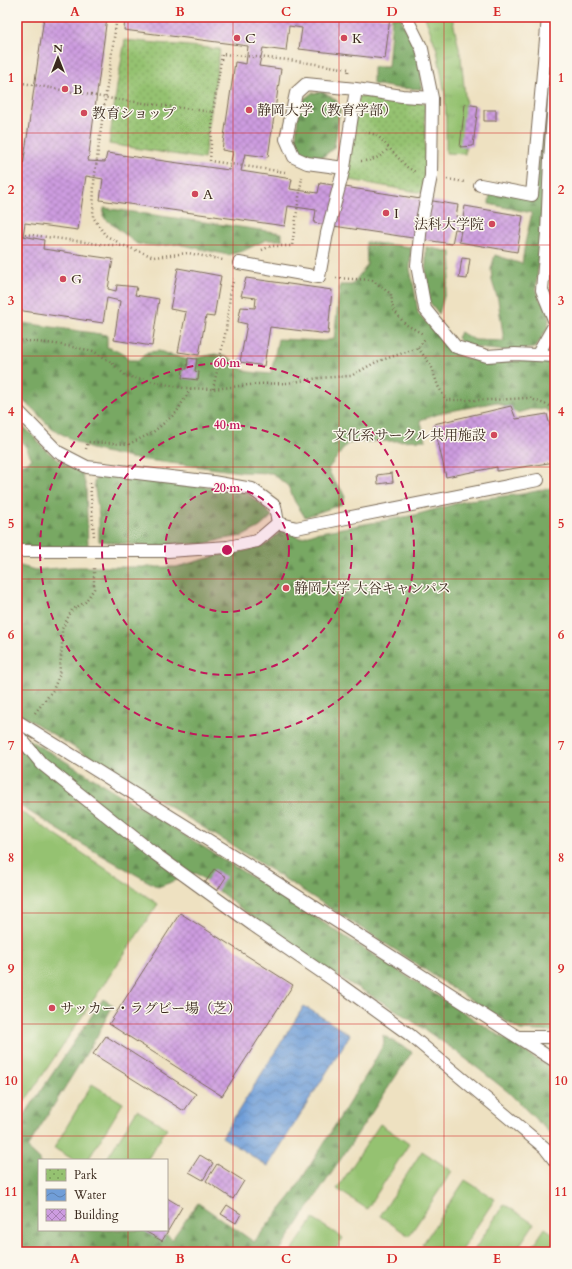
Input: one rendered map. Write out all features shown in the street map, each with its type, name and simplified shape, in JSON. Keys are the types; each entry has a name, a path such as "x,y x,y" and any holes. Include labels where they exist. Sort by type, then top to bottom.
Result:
{"lane":[{"path":"406,17 422,49 432,98 431,176 421,225 417,265 425,310 456,347 487,356 515,354 555,356"},
{"path":"480,185 532,195 548,17"},
{"path":"344,163 307,163 294,156 286,139 296,93 306,84 402,96 432,98"},
{"path":"538,354 555,323 542,290 547,233 555,86"},
{"path":"239,263 319,277 344,163 350,128 351,89"},
{"path":"17,410 58,452 87,467 213,482 252,489 275,506 278,523"},
{"path":"278,523 296,528 538,480"},
{"path":"17,551 168,551 228,546 256,541 278,523"},
{"path":"17,721 276,883 555,1061"},
{"path":"17,734 42,764 151,851 253,925 410,1035 544,1148 555,1161"},
{"path":"517,1036 555,1037"}],"path":[{"path":"117,17 104,97 94,182 93,217 105,235 125,246 154,257 188,253 239,263 271,246 292,246 302,174"},
{"path":"289,172 210,161 213,112 222,54 289,60 349,69 351,89"},
{"path":"17,83 213,112"},
{"path":"350,128 377,135 407,167 418,174 480,185"},
{"path":"344,163 368,161 382,156 389,148"},
{"path":"17,233 125,246"},
{"path":"213,389 226,330 232,288 239,263"},
{"path":"17,340 56,344 93,351 111,362 126,376 184,388 213,389 351,376 376,362 418,348 427,336"},
{"path":"418,348 431,365 438,386 446,400 529,398 555,408"}],"green space":[{"path":"392,17 400,17 416,52 421,72 421,89 396,88 373,84 373,67 388,67"},
{"path":"425,17 452,17 461,57 466,105 465,154 446,153 445,95 437,50"},
{"path":"551,17 554,17 555,22 555,63 551,92 542,229 536,288 540,300 550,310 548,328 535,348 509,351 464,345 457,338 460,332 475,340 504,341 498,300 492,281 491,269 495,255 522,264 532,213 489,204 490,191 534,196"},
{"path":"125,40 220,49 204,159 109,144"},
{"path":"323,92 336,100 340,110 334,148 324,156 317,158 307,156 298,148 296,138 298,116 304,99 312,93"},
{"path":"359,96 425,103 425,165 423,193 345,179"},
{"path":"104,208 282,233 282,240 266,240 243,251 228,255 178,244 158,246 137,244 103,217"},
{"path":"366,242 411,247 410,269 418,313 449,348 465,358 490,361 531,360 555,362 555,418 545,409 531,409 517,413 497,402 445,412 420,420 426,440 359,442 347,444 328,469 345,497 342,504 305,517 295,502 288,486 272,473 241,472 131,458 91,449 52,429 33,409 17,396 17,322 107,335 107,347 124,354 128,360 139,360 147,352 159,351 188,360 215,354 230,358 237,367 249,372 271,374 278,339 324,341 334,339 340,285 352,285 367,265"},
{"path":"426,247 451,252 452,268 439,314 428,300"},
{"path":"20,424 51,455 64,464 82,473 86,487 88,548 37,548 17,545 17,465 26,463 32,459 17,434"},
{"path":"98,473 117,477 140,478 245,492 261,504 272,516 260,527 243,536 223,539 206,544 175,544 156,547 99,541 99,516 94,483"},
{"path":"555,487 555,1032 520,1030 455,990 230,844 17,712 17,565 35,570 72,567 176,567 220,555 249,550 267,544 282,529 300,538 315,533 415,515 469,500 523,494"},
{"path":"17,733 246,874 555,1071 555,1138 507,1091 453,1049 396,1010 320,966 235,904 196,873 158,887 80,843 17,804"},
{"name":"サッカー・ラグビー場（芝）","path":"17,809 158,904 17,1113"},
{"path":"103,999 113,1005 97,1036 27,1148 39,1159 38,1231 161,1231 172,1239 198,1203 254,1242 291,1196 370,1069 384,1043 383,1035 412,1052 279,1252 17,1252 17,1126"},
{"path":"92,1084 123,1103 89,1159 72,1159 54,1148"},
{"path":"137,1110 167,1128 148,1159 107,1159"},
{"path":"380,1124 409,1144 367,1209 337,1189"},
{"path":"422,1151 452,1171 409,1236 380,1216"},
{"path":"465,1180 495,1199 460,1252 433,1252 422,1245"},
{"path":"504,1204 534,1224 515,1252 473,1252"},
{"path":"313,1219 343,1238 334,1252 291,1252"},
{"path":"545,1228 555,1235 555,1252 529,1252"}],"water":[{"path":"304,1006 350,1035 268,1166 222,1137"}],"building":[{"path":"44,17 107,17 88,161 105,162 107,153 229,170 233,152 222,150 235,62 246,64 248,46 124,30 125,17 390,17 385,59 299,49 302,28 289,26 286,51 263,48 259,66 281,69 268,157 245,154 241,171 292,179 290,189 318,193 320,183 458,205 456,217 463,218 465,206 523,216 517,252 459,242 461,230 455,229 452,244 314,223 316,210 288,206 285,226 100,200 103,179 86,176 78,230 25,223 23,236 44,240 43,249 113,259 108,289 116,291 117,285 137,287 135,295 159,299 152,346 114,340 120,301 107,298 103,323 17,310 17,269 21,245 17,244 17,209"},
{"path":"465,104 478,106 473,146 460,147"},
{"path":"484,110 496,110 496,121 484,121"},
{"path":"462,258 470,259 467,279 459,278"},
{"path":"178,268 221,276 214,317 206,316 199,355 178,352 186,312 170,309"},
{"path":"246,278 332,290 328,334 270,327 264,366 240,362 247,324 238,322 241,307 255,308 256,298 241,296"},
{"path":"188,358 197,359 195,371 199,372 198,380 182,378 183,369 187,369"},
{"name":"文化系サークル共用施設","path":"511,406 516,419 547,414 555,445 555,462 497,471 497,467 446,477 434,424"},
{"path":"392,473 393,482 378,484 377,475"},
{"path":"214,869 226,877 217,891 205,883"},
{"path":"180,913 293,985 222,1096 109,1024"},
{"path":"106,1036 196,1094 184,1111 93,1054"},
{"path":"200,1155 213,1163 203,1180 189,1172"},
{"path":"217,1164 244,1181 233,1199 206,1181"},
{"path":"168,1199 182,1207 168,1231"},
{"path":"227,1205 241,1214 236,1223 221,1214"},
{"path":"145,1231 168,1231 162,1241"}],"place":[{"name":"C","path":"237,38"},
{"name":"K","path":"344,38"},
{"name":"B","path":"65,89"},
{"name":"静岡大学（教育学部）","path":"249,110"},
{"name":"教育ショップ","path":"84,113"},
{"name":"A","path":"195,194"},
{"name":"I","path":"386,213"},
{"name":"法科大学院","path":"492,224"},
{"name":"G","path":"63,279"},
{"name":"文化系サークル共用施設","path":"494,435"},
{"name":"静岡大学 大谷キャンパス","path":"286,588"},
{"name":"サッカー・ラグビー場（芝）","path":"52,1008"}]}
